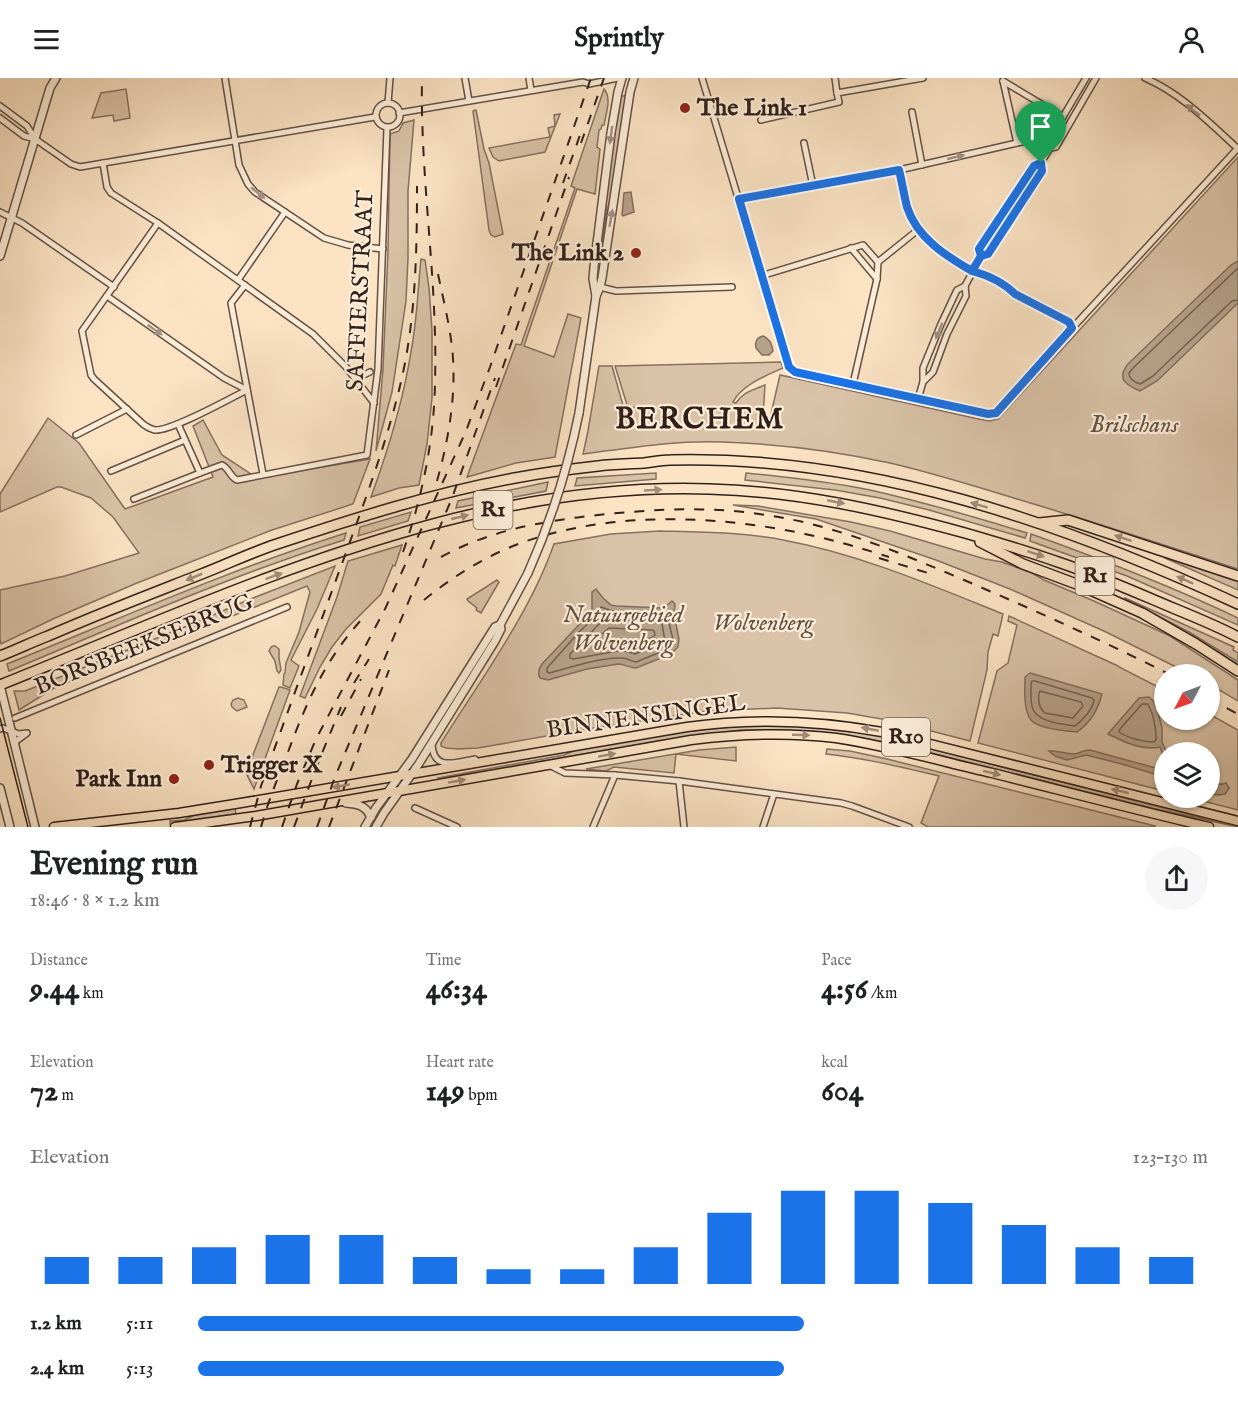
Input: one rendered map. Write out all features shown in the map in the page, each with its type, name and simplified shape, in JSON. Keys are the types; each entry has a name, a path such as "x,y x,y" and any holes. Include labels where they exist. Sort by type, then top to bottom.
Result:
{"highway":[{"name":"R1","path":"0,657 237,559 348,521 468,488 515,478 572,469 665,460 750,462 812,468 910,486 973,503 1128,556 1238,604"},
{"name":"R1","path":"0,685 219,596 322,558 433,524 543,501 652,489 739,490 813,498 911,518 1070,566 1118,584 1238,637"},
{"path":"1034,523 1068,520 1238,576"},
{"path":"959,532 1023,564 1079,585 1142,613 1187,638 1238,671"}],"main road":[{"name":"BINNENSINGEL","path":"54,827 179,813 715,723 767,720 856,727 892,734 1238,821"},
{"name":"BINNENSINGEL","path":"175,827 256,816 710,738 759,734 816,736 883,746 1209,827"}],"street":[{"path":"0,256 50,87 50,78"},
{"path":"50,87 56,78"},
{"path":"225,78 239,165 248,184 255,192 311,230 336,242 383,249"},
{"path":"388,103 390,78"},
{"path":"465,78 469,101"},
{"path":"530,78 531,90"},
{"path":"399,113 585,79 589,84 618,78 594,267 597,286"},
{"path":"376,827 495,641 501,629 500,625 528,573 557,499 579,413 597,286 634,78"},
{"path":"702,78 789,367 795,372 992,414 999,410 1238,148 1171,92 1154,81 1144,78"},
{"path":"761,120 839,102 835,78"},
{"path":"837,93 923,78"},
{"path":"1050,148 1047,142 1086,78"},
{"path":"739,199 899,170 1035,140 1050,148 1056,147 1096,78"},
{"path":"1017,143 1003,81 1063,117"},
{"path":"388,103 395,105 399,113 398,122 393,127 387,128 380,126 375,117 378,107 388,103"},
{"path":"0,106 27,126 35,139"},
{"path":"912,112 922,165"},
{"path":"0,118 24,136 35,139 71,164 80,166 375,117"},
{"name":"SAFFIERSTRAAT","path":"263,474 368,455 378,369 387,128"},
{"path":"804,143 813,186"},
{"path":"981,256 979,249 996,222 1034,166 1041,163 1050,148"},
{"path":"104,163 107,188 111,193 158,223 313,334 331,350 374,403"},
{"path":"923,382 933,372 947,334 966,296 965,286 972,271 981,256 988,254 1042,171 1041,163"},
{"path":"899,170 908,209 919,229 934,246 972,271 982,273 1015,294 1069,322 1072,328"},
{"path":"0,212 22,223 114,287"},
{"path":"238,280 285,212"},
{"path":"158,223 82,331 91,375 150,429 163,429 177,424 247,390"},
{"path":"878,262 919,229"},
{"path":"761,276 863,245 878,262 877,279 853,384"},
{"path":"851,248 877,279"},
{"path":"134,499 222,465 237,480 263,474 231,303 245,285"},
{"path":"597,286 616,291 732,287"},
{"path":"918,399 923,382 923,368 957,290 965,286"},
{"path":"107,296 224,378 247,390"},
{"path":"355,379 370,372"},
{"path":"76,435 127,410"},
{"path":"177,424 200,473"},
{"path":"111,471 185,440"},
{"name":"BORSBEEKSEBRUG","path":"0,685 7,714 15,718 287,607"},
{"path":"365,827 421,745 495,627 500,625"},
{"path":"7,714 35,827"},
{"name":"BORSBEEKSEBRUG","path":"12,730 15,718"},
{"path":"0,729 12,730 19,734 27,733 15,742"},
{"path":"432,741 433,753 442,763 475,759 478,763"},
{"path":"550,765 565,773 678,781 852,806 909,827"},
{"path":"593,827 615,776"},
{"path":"678,781 684,827"},
{"path":"0,788 10,827"},
{"path":"763,827 774,794"},
{"path":"337,802 362,805 371,817"},
{"path":"415,808 457,827"}],"green space":[{"path":"126,89 130,118 114,121 113,115 92,118 101,93"},
{"path":"604,89 608,97 608,106 604,125 599,130 597,147 600,149 595,194 577,189 524,346 554,357 568,314 581,318 555,457 516,463 467,477 516,344 521,345 575,188 571,186"},
{"path":"626,95 601,261 599,261 607,209 605,196 620,97"},
{"path":"476,110 503,234 495,237 489,230 473,111"},
{"path":"560,114 545,152 499,161 493,157 489,148 550,137 548,128 555,126 554,115"},
{"path":"414,120 408,191 406,301 392,392 376,451 383,369 390,134 399,131 403,123"},
{"name":"Brilschans","path":"1238,157 1238,569 954,480 849,455 786,446 705,442 653,445 583,454 599,366 612,366 624,409 637,407 628,408 615,366 781,362 783,368 748,386 733,402 736,403 745,394 765,385 763,416 770,418 780,375 974,418 989,421 998,419"},
{"path":"421,259 425,260 429,288 432,330 432,398 427,444 419,485 399,488 371,497 390,441 405,385 415,325"},
{"path":"48,418 79,443 125,509 213,477 193,426 203,420 222,455 257,478 370,459 353,504 272,530 137,583 1,644 0,590 65,576 139,553 113,517 91,498 61,487 0,512 0,494"},
{"path":"656,473 656,479 575,486 577,478"},
{"path":"746,473 870,490 1027,533 1025,538 880,498 835,490 745,480"},
{"path":"548,482 546,491 456,508 458,501"},
{"path":"733,505 758,506 851,522 1002,562 1032,573 1170,636 1213,664 1170,664 1106,632 1010,589 936,560 816,519"},
{"path":"411,512 408,521 358,536 360,527"},
{"name":"Natuurgebied Wolvenberg","path":"660,531 752,535 811,546 894,571 1003,614 998,636 993,634 988,652 987,670 970,741 893,721 847,713 777,708 708,711 478,748 458,749 441,746 518,621 544,570 554,544 611,534"},
{"path":"346,533 344,540 216,585 9,671 7,664 133,612 260,562"},
{"path":"1031,534 1187,595 1238,618 1238,625 1127,576 1030,541"},
{"path":"402,545 395,566 393,565 381,594 346,629 320,667 305,698 300,696 348,561"},
{"path":"1166,555 1238,579 1238,590 1165,558"},
{"path":"335,566 317,609 291,660 299,666 290,688 283,685 284,674 310,592 307,586 54,688 19,710 14,691 25,691"},
{"path":"497,580 499,582 481,613 467,599"},
{"path":"1125,598 1234,647 1233,650 1238,653 1238,662 1189,632"},
{"path":"1009,616 1154,685 1154,730 1220,730 1220,720 1238,730 1238,810 1220,805 1220,742 1154,742 1154,788 978,743 997,671 1008,663 1017,625 1008,621"},
{"path":"273,646 279,649 281,670 279,673 269,651"},
{"path":"1220,668 1238,680 1238,701 1220,690"},
{"path":"279,687 290,690 254,789 246,773"},
{"path":"238,698 244,700 247,707 237,711 231,704"},
{"path":"743,726 798,726 877,735 1154,806 1154,808 1163,808 1238,827 1152,808 895,744 810,731 740,730 659,741 438,778 564,755 576,750 688,731"},
{"path":"736,747 736,761 676,754 674,773 614,767 606,771 586,769 699,750"},
{"path":"827,749 850,751 887,759 1155,826 928,827 921,823 939,776 868,760 826,754"},
{"path":"235,808 236,814 170,824 170,821"}],"water":[{"path":"631,192 634,212 623,216 624,193"},
{"path":"1238,261 1238,303 1157,381 1140,391 1127,384 1123,374 1128,364 1231,265"},
{"path":"763,336 772,346 773,351 769,355 762,355 756,348 756,340"},
{"path":"596,589 611,605 616,606 662,608 672,601 675,604 678,647 671,654 636,668 618,664 587,669 548,680 540,678 539,671 542,664 592,611 592,592"},
{"path":"1030,673 1102,694 1090,720 1077,732 1040,726 1031,720 1025,699 1025,677"},
{"path":"1149,697 1154,703 1154,730 1162,730 1162,742 1154,742 1154,748 1140,747 1108,734 1139,698"},
{"path":"1090,750 1154,768 1154,774 1086,755 1067,760 1049,751 1075,754"},
{"path":"1226,783 1229,788 1225,794 1220,795 1220,784"}],"tram line":[{"path":"0,718 28,827"}],"railway":[{"path":"403,552 426,469 435,383 434,307 422,116 422,78"},
{"path":"282,827 316,739 385,609 466,431 591,78"},
{"path":"581,143 604,78"},
{"path":"563,183 580,135"},
{"path":"496,387 569,177"},
{"path":"250,827 261,786 364,504 394,411 412,319 417,186"},
{"path":"437,481 453,398 451,338 438,274"},
{"path":"317,827 335,777 452,498 495,378"},
{"path":"441,557 498,533 578,517 682,509 724,510 766,515 843,533 892,550 1042,614 1154,667"},
{"path":"424,600 467,570 513,546 547,535 620,522 658,519 696,520 770,527 858,547 889,557"},
{"path":"879,558 928,573"},
{"path":"261,827 310,698 327,666 362,619"},
{"path":"354,683 369,659"},
{"path":"329,827 389,670"},
{"path":"341,716 361,679"},
{"path":"1220,705 1238,714"},
{"path":"294,827 341,707"}],"place":[{"name":"The Link 1","path":"685,108"},
{"name":"The Link 2","path":"636,253"},
{"name":"Trigger X","path":"209,765"},
{"name":"Park Inn","path":"174,779"}],"district":[{"name":"BERCHEM","path":"700,420"}],"route":[{"path":"1041,163 1034,166 996,222 979,249 981,256 972,271 934,246 919,229 908,209 899,170 739,199 789,367 795,372 988,414 996,413 1072,328 1069,322 1015,294 982,273 972,271 981,256 988,254 1042,171 1041,163"}],"park label":[{"name":"Wolvenberg","path":"763,623"}]}
